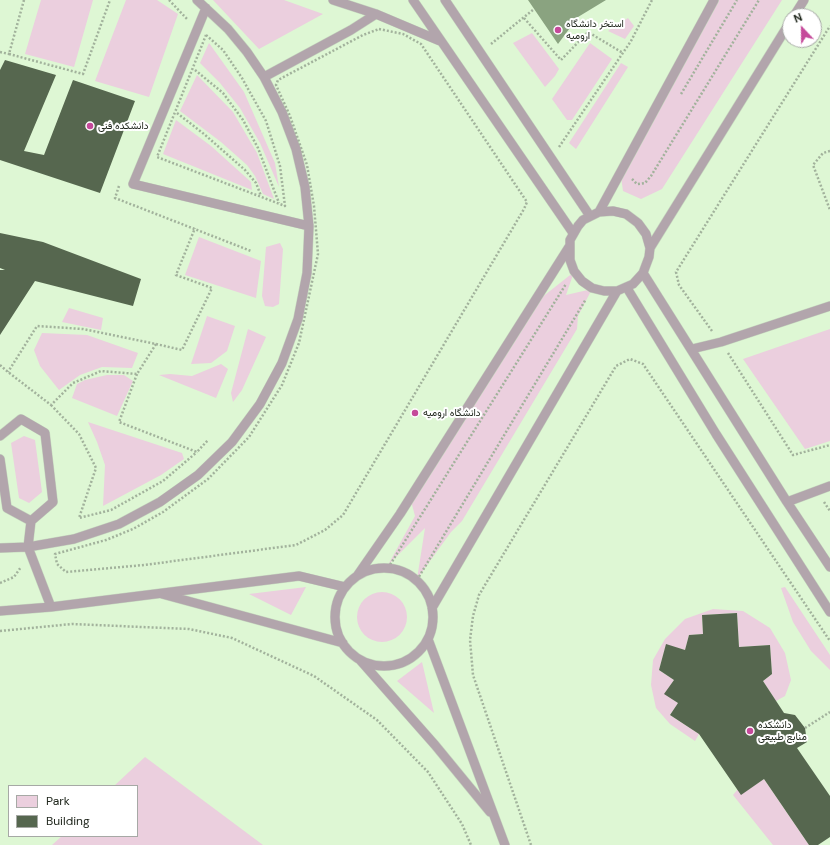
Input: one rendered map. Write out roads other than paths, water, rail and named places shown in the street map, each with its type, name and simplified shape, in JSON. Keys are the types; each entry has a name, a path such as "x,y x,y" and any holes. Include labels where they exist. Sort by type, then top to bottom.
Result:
{"lane":[{"path":"0,548 28,547 74,539 119,524 160,502 198,474 232,442 260,404 282,363 298,319 307,273 309,226 305,187 296,149 282,112 264,77 247,52 228,29 197,0"},
{"path":"333,0 376,14 440,41"},
{"path":"413,0 573,233"},
{"path":"445,0 594,214"},
{"path":"594,214 714,0"},
{"path":"206,8 133,184 309,226"},
{"path":"264,77 351,30 376,14"},
{"path":"650,248 782,35"},
{"path":"496,819 435,745 343,643 337,629 335,615 338,600 345,587 357,576 400,514 569,247 573,233 583,220 594,214 613,211 626,214 638,222 646,234 650,248 649,257 643,273 627,288 617,291 604,291 592,288 582,281 574,271 570,260 569,247"},
{"path":"643,273 787,502 830,566"},
{"path":"627,288 716,434 830,612"},
{"path":"432,608 617,291"},
{"path":"692,349 721,342 830,306"},
{"path":"0,436 21,419 45,433 53,502 31,521 28,547 50,607"},
{"path":"0,459 7,508 31,521"},
{"path":"787,502 830,486"},
{"path":"357,576 371,569 388,568 403,571 417,580 427,592 432,608 433,624 428,639 418,652 405,661 390,665 374,664 359,659"},
{"path":"0,611 50,607 299,576 345,587"},
{"path":"157,593 343,643"},
{"path":"428,639 505,845"}],"place":[{"name":"استخر دانشگاه ارومیه","path":"558,30"},
{"name":"دانشکده فنی","path":"90,126"},
{"name":"دانشگاه ارومیه","path":"415,413"},
{"name":"دانشکده منابع طبیعی","path":"750,731"}]}
